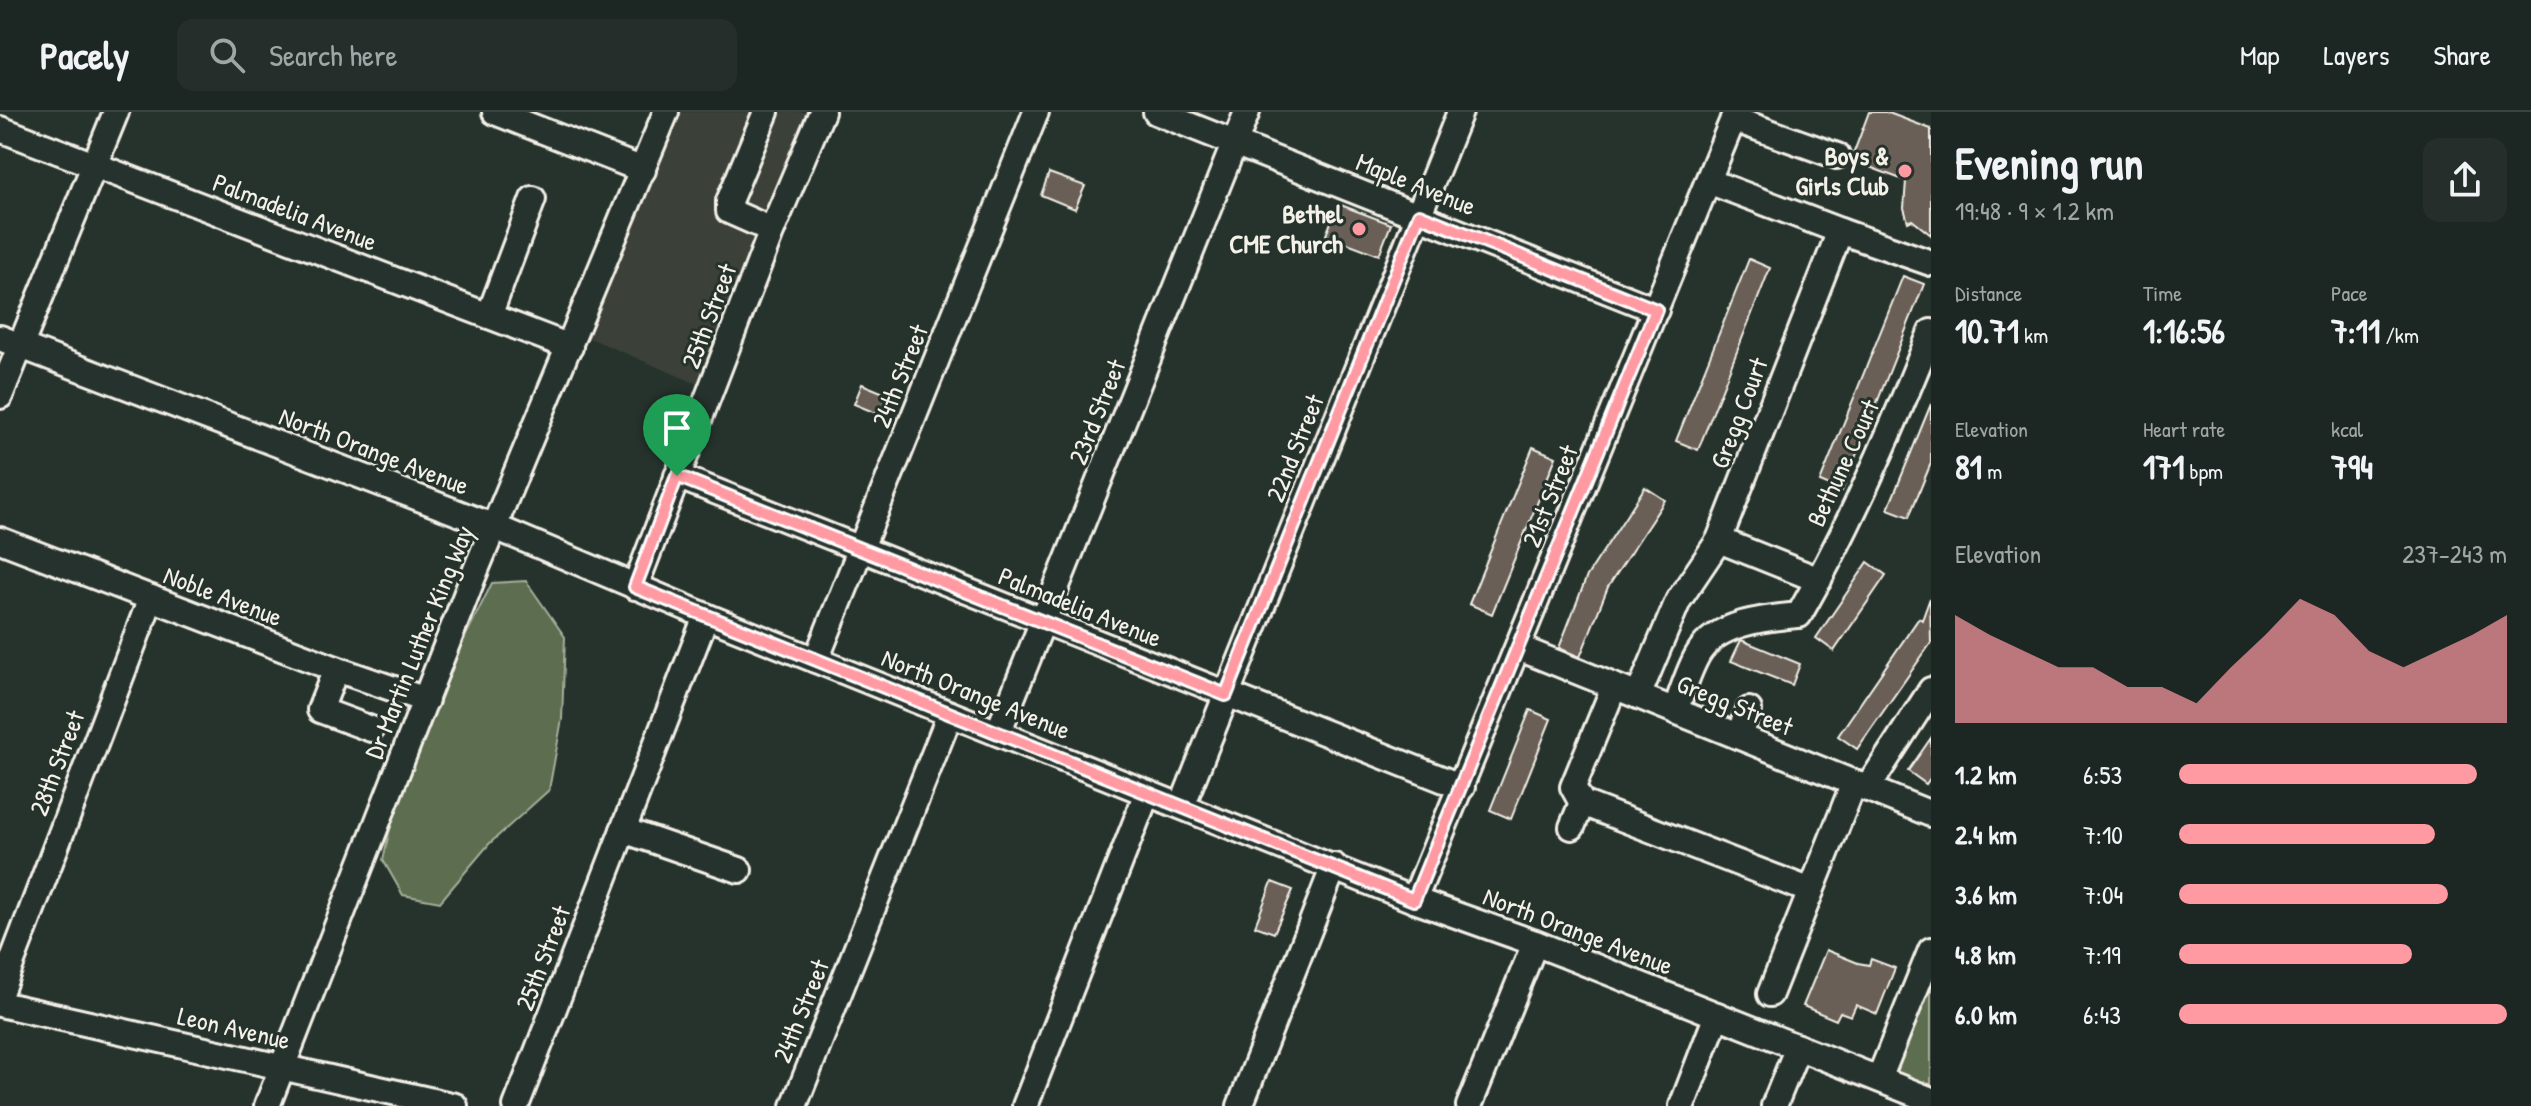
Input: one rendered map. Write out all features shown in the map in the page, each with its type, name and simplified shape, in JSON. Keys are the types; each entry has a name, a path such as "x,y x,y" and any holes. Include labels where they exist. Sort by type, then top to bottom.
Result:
{"street":[{"path":"0,396 11,342 95,165 116,112"},
{"path":"495,112 643,170"},
{"name":"Dr Martin Luther King Way","path":"267,1106 495,527 666,112"},
{"path":"766,112 729,201 729,211 772,230"},
{"name":"25th Street","path":"635,587 772,230 822,112"},
{"name":"24th Street","path":"816,660 1036,112"},
{"name":"Maple Avenue","path":"1156,112 1656,310"},
{"name":"23rd Street","path":"998,733 1247,112"},
{"name":"22nd Street","path":"1182,806 1460,112"},
{"path":"1735,115 1837,156"},
{"name":"21st Street","path":"1414,900 1735,115"},
{"name":"Palmadelia Avenue","path":"0,129 570,347"},
{"path":"1708,181 1931,263"},
{"path":"489,316 533,199"},
{"name":"Gregg Court","path":"1638,696 1678,601 1719,540 1840,231"},
{"name":"Bethune Court","path":"1675,711 1698,655 1717,634 1757,622 1799,615 1819,580 1902,405 1931,332"},
{"name":"North Orange Avenue","path":"11,342 495,527 706,616 1414,900 1535,943 1931,1100"},
{"name":"Palmadelia Avenue","path":"677,476 1462,787"},
{"name":"Noble Avenue","path":"0,540 336,669 426,700"},
{"path":"1719,540 1819,580"},
{"name":"28th Street","path":"0,993 151,598"},
{"name":"25th Street","path":"516,1106 706,616"},
{"name":"Gregg Street","path":"1519,648 1931,814"},
{"path":"336,669 320,710 371,729"},
{"path":"1614,687 1573,787 1582,803 1811,891"},
{"path":"1770,994 1811,891 1860,786 1931,690"},
{"path":"1738,736 1749,710"},
{"name":"24th Street","path":"794,1106 950,714"},
{"path":"1025,1106 1147,793"},
{"path":"1572,827 1582,803"},
{"path":"623,830 739,870"},
{"path":"1240,1106 1334,866"},
{"path":"1469,1106 1535,943"},
{"path":"1879,1079 1931,950"},
{"name":"Leon Avenue","path":"0,1004 455,1106"},
{"path":"1682,1106 1717,1015"},
{"path":"1774,1106 1798,1047"}],"shaded area":[{"path":"677,112 812,112 702,386 585,336"}],"green space":[{"path":"526,581 565,637 562,719 549,790 489,844 440,902 403,895 383,860 395,806 444,680 492,583"},
{"path":"1931,974 1931,1088 1892,1072"}],"building":[{"name":"Boys & Girls Club","path":"1869,112 1886,112 1931,129 1931,235 1912,220 1908,222 1904,208 1906,181 1851,160"},
{"path":"1049,173 1085,186 1075,209 1041,195"},
{"name":"Bethel CME Church","path":"1338,204 1391,224 1379,255 1326,235"},
{"path":"1749,259 1770,268 1698,450 1676,441"},
{"path":"1903,276 1924,284 1842,491 1820,482"},
{"path":"862,384 891,396 883,416 854,404"},
{"path":"1931,404 1931,463 1909,517 1888,509"},
{"path":"1533,447 1556,457 1492,614 1469,604"},
{"path":"1645,487 1665,500 1608,587 1580,657 1559,648 1587,576"},
{"path":"1868,562 1886,575 1834,651 1816,638"},
{"path":"1930,598 1931,643 1857,749 1838,736 1919,618 1922,620"},
{"path":"1741,640 1800,664 1792,685 1731,661"},
{"path":"1530,710 1551,719 1511,819 1490,810"},
{"path":"1931,738 1931,777 1926,784 1908,771"},
{"path":"1272,882 1293,890 1274,933 1255,926"},
{"path":"1826,950 1858,963 1869,965 1871,959 1895,968 1877,1014 1856,1005 1851,1016 1840,1012 1836,1020 1803,1006"}],"place":[{"name":"Boys & Girls Club","path":"1905,171"},
{"name":"Bethel CME Church","path":"1359,229"}],"route":[{"path":"1419,215 1656,310 1414,900 635,587 677,476 1226,695 1419,215"}]}
